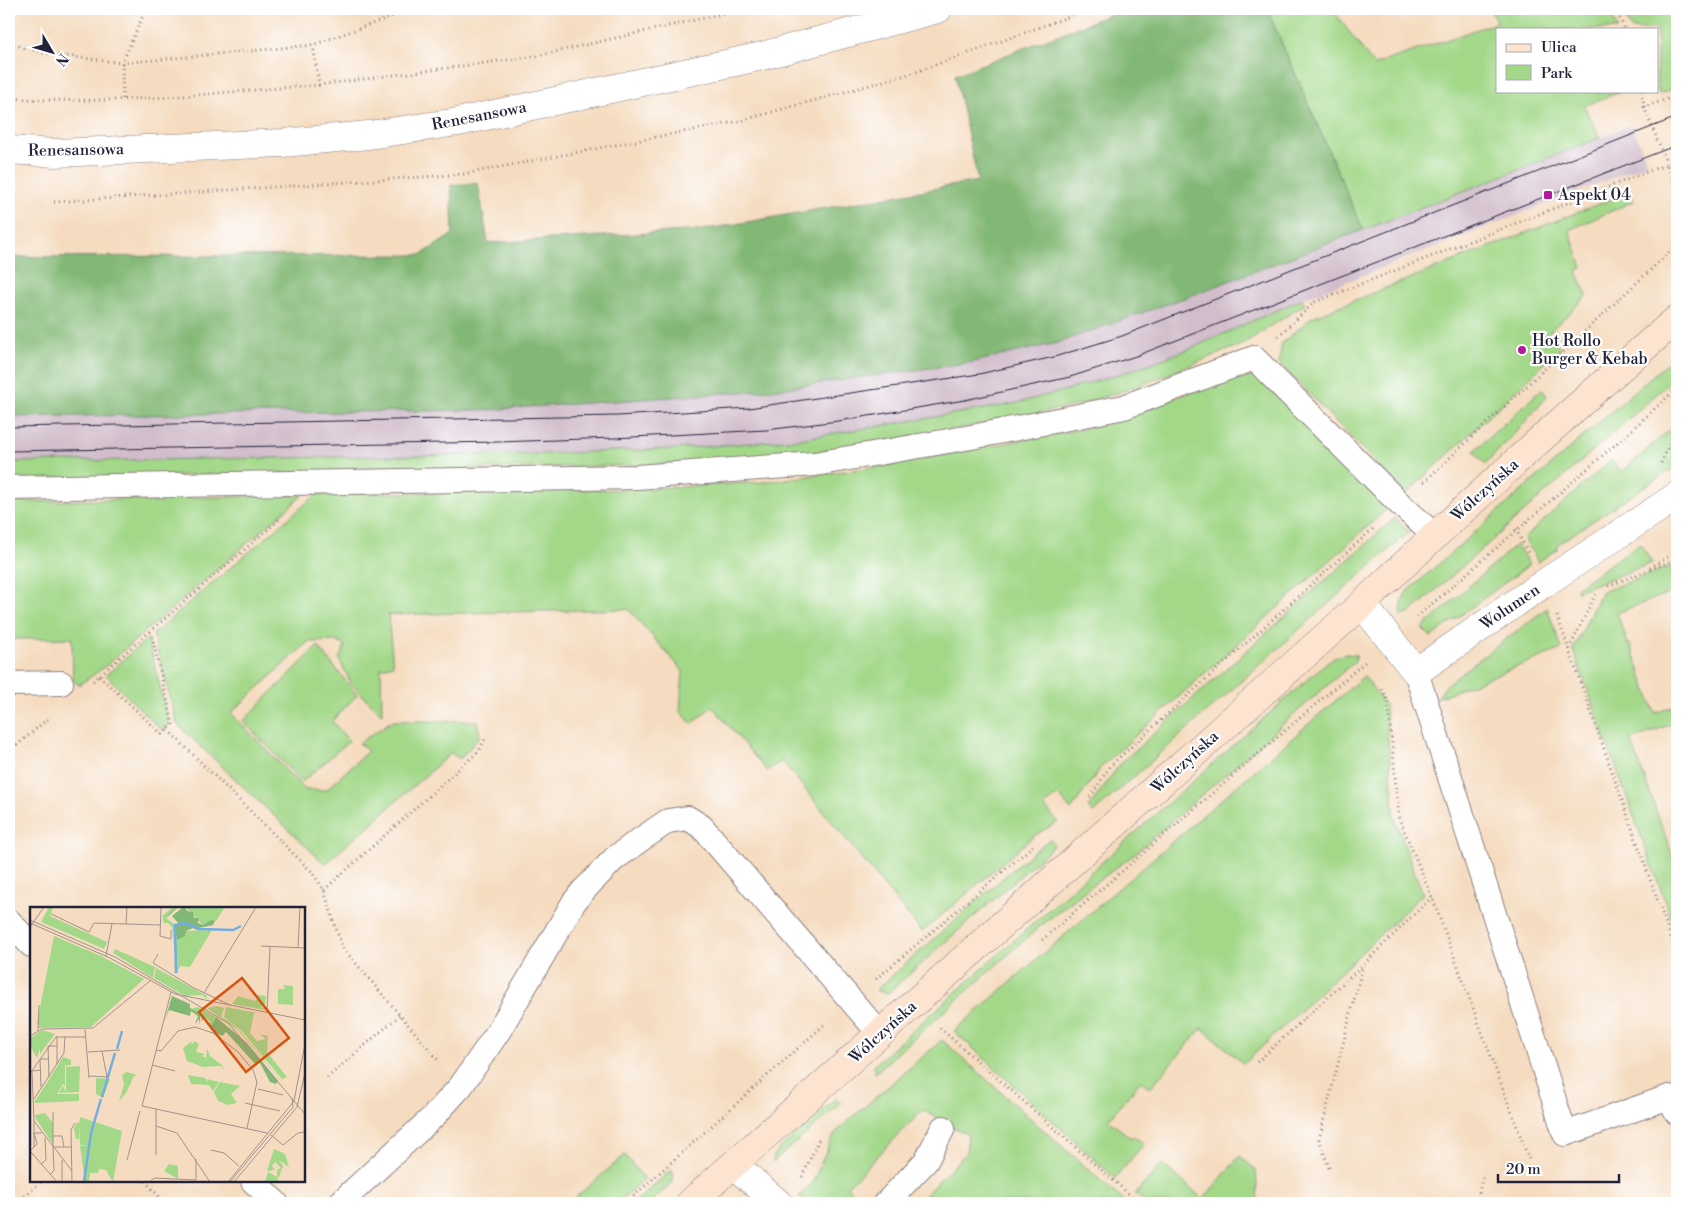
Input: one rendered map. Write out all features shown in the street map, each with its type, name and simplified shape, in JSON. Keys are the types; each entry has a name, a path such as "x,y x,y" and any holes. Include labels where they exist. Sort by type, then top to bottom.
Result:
{"main road":[{"name":"Wólczyńska","path":"690,1203 1362,604 1617,370 1677,319"}],"street":[{"name":"Renesansowa","path":"9,150 55,153 283,143 369,135 458,122 758,57 938,9"},
{"name":"Wolumen","path":"1416,672 1543,584 1677,496"},
{"path":"1362,604 1416,672"},
{"path":"734,1165 778,1203"}],"lane":[{"path":"9,488 637,477 814,464 978,436 1124,407 1254,358 1400,504 1435,536"},
{"path":"1416,672 1565,1134 1669,1097 1677,1113"},
{"path":"9,684 61,683"},
{"path":"340,1203 434,1116 461,1086 498,1032 574,902 583,891 614,859 668,821 688,818 702,828 880,1034"},
{"path":"9,921 30,944"},
{"path":"886,1203 926,1161 943,1128"},
{"path":"254,1182 276,1203"}],"path":[{"path":"123,99 122,63 146,9"},
{"path":"9,43 43,53 122,63 313,45 413,9"},
{"path":"9,98 29,100 123,99 319,85 537,56 742,9"},
{"path":"54,202 398,179 474,172 740,121 913,73 1090,9"},
{"path":"1615,9 1624,28"},
{"path":"313,45 319,85"},
{"path":"1642,92 1644,107 1677,190"},
{"path":"1644,107 1677,96"},
{"path":"1254,358 1315,302 1667,164"},
{"path":"1089,798 1111,765 1400,504 1677,245"},
{"path":"1037,944 1391,641 1677,388"},
{"path":"164,620 307,496 312,483"},
{"path":"1516,529 1531,558"},
{"path":"1642,573 1677,551"},
{"path":"1606,587 1677,559"},
{"path":"1543,584 1569,649 1677,955"},
{"path":"1569,649 1597,590 1588,593"},
{"path":"99,676 162,734 168,730 173,725 151,632"},
{"path":"1388,701 1399,818 1432,898 1530,1162"},
{"path":"168,730 311,871 324,890 342,947 461,1086"},
{"path":"324,890 479,751 485,738"},
{"path":"626,1203 851,1001 1038,843"},
{"path":"1257,1062 1363,965 1432,898"},
{"path":"1329,1168 1319,1139 1363,965"},
{"path":"327,1078 400,1015"},
{"path":"947,1022 940,1028 1139,1203"},
{"path":"778,1203 792,1190 802,1176 821,1134"},
{"path":"1478,1203 1482,1174"},
{"path":"17,1203 41,1182"},
{"path":"146,1182 165,1203"}],"shaded area":[{"path":"1632,125 1648,164 1302,299 1187,350 1126,372 1014,404 800,439 673,449 537,454 9,462 9,417 487,410 771,390 974,362 1057,343 1187,297"}],"green space":[{"path":"1124,9 1267,9 1363,230 1187,297 1057,343 974,362 771,390 487,410 9,417 9,257 421,255 453,234 451,185 478,183 488,243 702,230 978,181 955,75"},
{"path":"1267,9 1332,9 1374,65 1498,22 1489,9 1607,9 1617,28 1496,28 1496,92 1620,92 1584,106 1600,138 1363,230"},
{"path":"1621,9 1677,9 1677,87 1659,94 1658,28 1630,28"},
{"path":"1629,192 1634,201 1569,230 1582,268 1577,271 1587,296 1547,334 1561,348 1406,494 1279,363 1282,343 1312,317"},
{"path":"1302,299 1305,304 1243,344 1144,384 1079,405 930,434 792,456 650,465 9,479 9,462 537,454 673,449 800,439 1014,404 1070,389 1126,372 1187,350"},
{"path":"1677,354 1677,376 1410,613 1401,617 1402,600 1407,592"},
{"path":"1257,376 1387,509 1101,767 1071,810 1058,795 1044,806 1058,822 1035,835 922,932 782,761 767,771 712,706 692,724 680,711 683,671 628,609 388,615 393,665 381,668 382,714 352,685 339,659 345,646 336,641 308,642 231,713 305,790 326,790 368,751 359,743 392,721 477,721 480,736 460,759 451,753 325,864 177,724 153,634 317,494 639,489 765,482 888,465 1082,429 1139,412 1222,380"},
{"path":"1542,389 1547,396 1519,429 1485,464 1474,451"},
{"path":"1677,423 1677,466 1558,544 1557,549 1538,562 1524,538 1611,460 1622,472"},
{"path":"303,495 103,668 79,685 73,681 72,638 9,639 9,502"},
{"path":"1395,518 1409,532 1093,813 1088,808 1121,763"},
{"path":"1640,543 1652,563 1577,591 1576,588"},
{"path":"1517,544 1529,565 1431,637 1422,628"},
{"path":"1677,564 1677,590 1617,613 1655,713 1677,705 1677,722 1631,740 1677,869 1677,934 1573,650 1601,592"},
{"path":"1547,608 1562,649 1437,698 1448,683"},
{"path":"148,638 169,724 161,730 106,675"},
{"path":"318,646 357,695 332,721 349,741 302,782 243,721"},
{"path":"1347,654 1357,655 1354,662 1132,856 1038,928 875,1073 874,1065 1326,663 1334,657"},
{"path":"1364,676 1385,705 1395,820 1423,894 1244,1064 1202,1028 1150,1088 1141,1081 1108,1120 1131,1138 1133,1136 1144,1144 1115,1178 954,1031"},
{"path":"1050,839 1054,846 888,993 876,990 1027,857"},
{"path":"942,1040 1126,1203 917,1203 966,1153 968,1135 923,1110 847,1187 864,1203 808,1203 799,1196 813,1182 831,1140 838,1130"},
{"path":"836,1098 841,1104 773,1162 774,1155 778,1150"},
{"path":"625,1155 644,1179 617,1203 569,1203"},
{"path":"1240,1156 1256,1170 1258,1203 1146,1203 1135,1194 1162,1164 1203,1199"},
{"path":"671,1170 674,1175 672,1183 649,1203 634,1203"}],"tram line":[{"path":"9,427 617,416 749,408 979,374 1054,357 1122,336 1677,117"},
{"path":"9,451 498,442 766,430 838,421 965,400 1070,377 1136,356 1677,145"}],"place":[{"name":"Aspekt 04","path":"1548,195"},
{"name":"Hot Rollo Burger & Kebab","path":"1522,350"}]}
